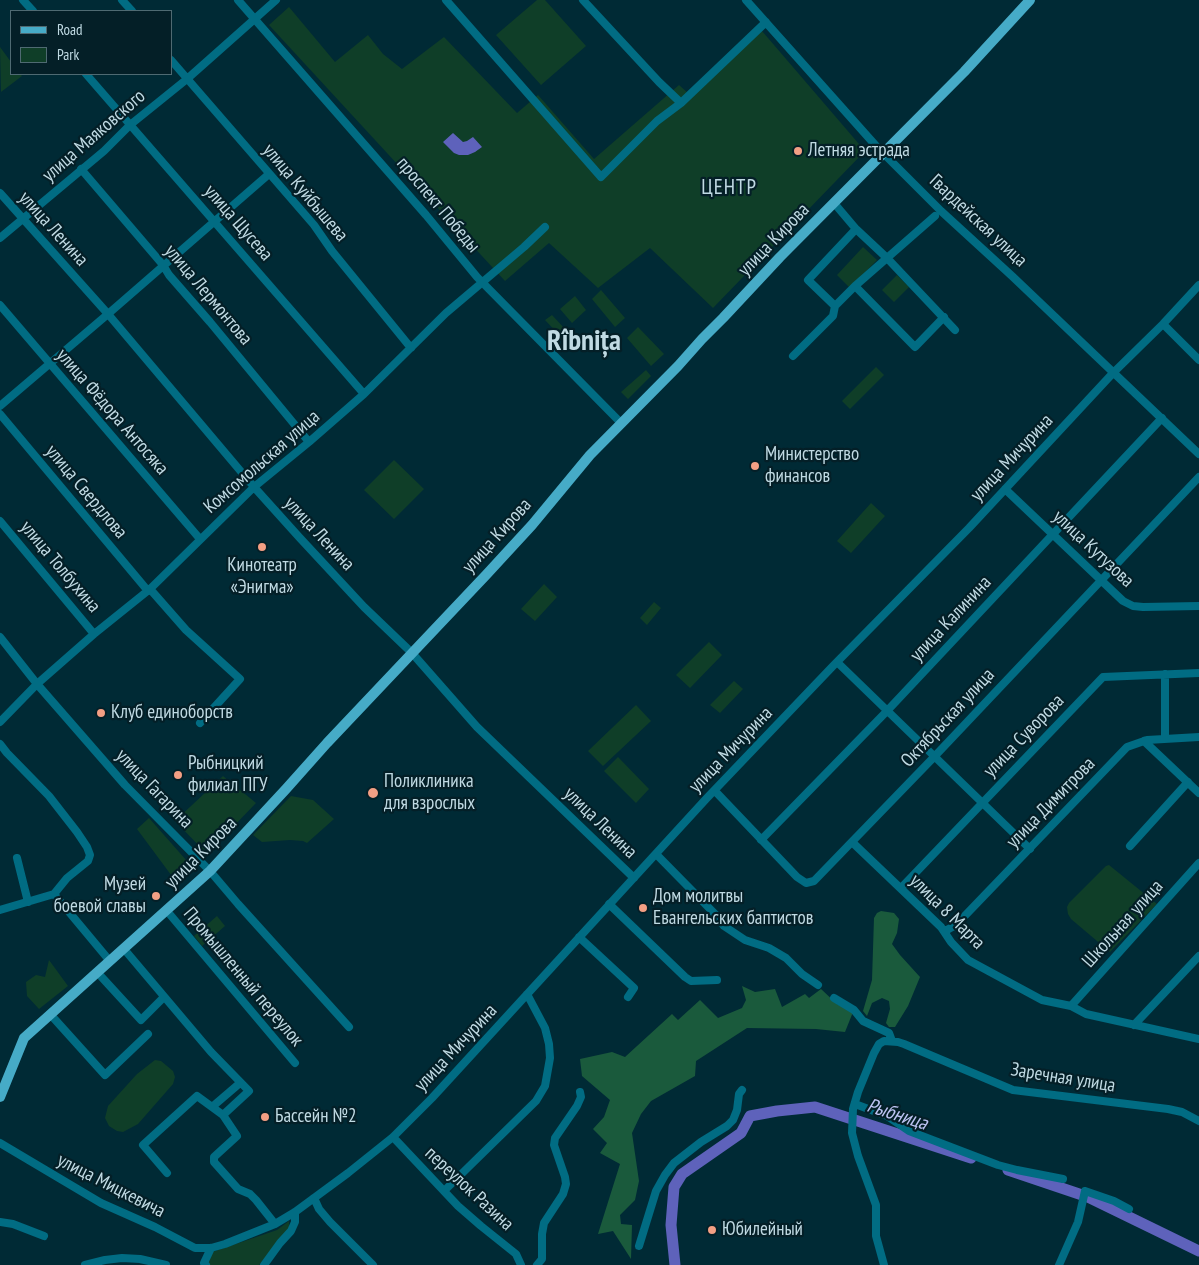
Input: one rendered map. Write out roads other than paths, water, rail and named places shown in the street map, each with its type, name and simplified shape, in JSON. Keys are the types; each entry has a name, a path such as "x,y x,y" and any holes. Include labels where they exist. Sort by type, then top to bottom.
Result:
{"main road":[{"name":"улица Кирова","path":"0,1096 24,1038 210,871 532,525 590,455 883,152 964,72 1030,0"}],"street":[{"path":"24,0 32,10"},
{"path":"122,0 131,10"},
{"name":"проспект Победы","path":"238,0 256,18 482,282 621,423"},
{"name":"улица Маяковского","path":"0,238 187,79 276,0"},
{"path":"446,0 601,176 657,121 681,103 766,22"},
{"path":"583,0 681,103"},
{"name":"Гвардейская улица","path":"746,0 883,152 941,210 1199,454"},
{"name":"улица Куйбышева","path":"172,61 314,225 332,251 411,348"},
{"name":"улица Щусева","path":"87,75 364,394"},
{"name":"улица Лермонтова","path":"81,170 163,265 169,276 210,322 309,442"},
{"path":"0,406 269,174"},
{"name":"улица Ленина","path":"0,192 108,314 254,487 364,607 412,653 477,727 634,878"},
{"path":"834,203 856,229 887,258 955,330"},
{"path":"793,356 833,316 835,306 855,286 935,216"},
{"name":"Комсомольская улица","path":"0,722 37,684 94,634 149,590 254,487 364,394 446,314 545,227"},
{"path":"835,306 808,280 856,229"},
{"name":"улица Мичурина","path":"275,1224 314,1198 393,1137 432,1098 715,791 1199,285"},
{"path":"855,286 915,348 944,317"},
{"name":"улица Фёдора Антосяка","path":"0,305 200,539"},
{"path":"1163,324 1199,360"},
{"name":"улица Свердлова","path":"0,414 149,590 186,630 240,679 200,723"},
{"name":"улица Калинина","path":"761,840 887,711 1162,418"},
{"name":"Октябрьская улица","path":"715,791 797,877 808,883 814,881 1199,477"},
{"name":"улица Кутузова","path":"1005,489 1123,601 1133,606 1199,606"},
{"name":"улица Толбухина","path":"0,521 94,634"},
{"name":"улица Гагарина","path":"0,637 37,684 125,785 210,871 349,1027"},
{"path":"837,662 1030,849"},
{"name":"улица Суворова","path":"901,888 1103,677 1199,673"},
{"path":"1165,674 1165,738"},
{"name":"улица Димитрова","path":"945,931 956,925 1127,747 1144,741 1165,738 1199,738"},
{"path":"1144,741 1199,793"},
{"path":"0,744 4,753 48,796 77,832 90,855 88,861 67,878 54,894 0,910"},
{"path":"1130,846 1188,782"},
{"name":"улица 8 Марта","path":"852,842 945,931 950,942 968,960 1042,1000 1071,1006 1086,1014 1199,1039"},
{"path":"656,854 728,929 745,940 769,948 786,958 802,974 818,985"},
{"path":"17,858 28,902"},
{"name":"Школьная улица","path":"1071,1006 1199,863"},
{"path":"54,894 109,960"},
{"path":"609,904 685,977 691,981 717,980"},
{"name":"Промышленный переулок","path":"166,911 295,1063"},
{"path":"579,937 634,988 628,997"},
{"path":"124,949 164,997 249,1091 223,1115"},
{"path":"1134,1024 1199,956"},
{"path":"97,972 141,1020 164,997"},
{"path":"444,1192 536,1101 545,1086 550,1058 549,1044 545,1028 527,994"},
{"name":"Заречная улица","path":"834,998 854,1010 863,1022 889,1033 895,1041 1013,1090 1168,1109 1182,1112 1199,1121"},
{"path":"50,1014 105,1075 148,1034"},
{"path":"884,1265 876,1236 876,1205 852,1133 854,1106 874,1053 879,1044 884,1041 895,1041"},
{"path":"212,1107 240,1083"},
{"path":"639,1246 656,1191 665,1175 674,1163 733,1120 742,1090"},
{"path":"538,1265 542,1259 544,1223 563,1194 566,1184 554,1145 555,1138 577,1106 581,1097 580,1092"},
{"path":"167,1173 143,1145 197,1096 223,1115 237,1136 214,1157 214,1162 238,1189 250,1194 256,1200 275,1224"},
{"path":"854,1106 887,1116 909,1131 991,1162 1017,1170 1063,1179"},
{"name":"переулок Разина","path":"393,1137 444,1192 481,1226 512,1249 519,1258 521,1265"},
{"name":"улица Мицкевича","path":"0,1142 101,1203 155,1227 194,1248 211,1248 225,1244 275,1224"},
{"path":"1059,1265 1073,1236 1081,1210 1084,1191 1114,1201 1129,1209"},
{"path":"314,1198 319,1209 330,1222 373,1265"},
{"path":"264,1265 291,1231 295,1212"},
{"path":"0,1222 13,1224 44,1236"},
{"path":"203,1264 211,1248"},
{"path":"85,1265 122,1258 140,1259 166,1265"}],"waterway":[{"name":"Рыбница","path":"675,1265 671,1225 674,1187 682,1174 741,1133 750,1116 815,1107 971,1158"},
{"name":"Рыбница","path":"1008,1170 1088,1197 1199,1251"}],"place":[{"name":"Летняя эстрада","path":"798,151"},
{"name":"Министерство финансов","path":"755,466"},
{"name":"Кинотеатр «Энигма»","path":"262,547"},
{"name":"Клуб единоборств","path":"101,713"},
{"name":"Рыбницкий филиал ПГУ","path":"178,775"},
{"name":"Поликлиника для взрослых","path":"373,793"},
{"name":"Музей боевой славы","path":"156,896"},
{"name":"Дом молитвы Евангельских баптистов","path":"643,908"},
{"name":"Бассейн №2","path":"265,1117"},
{"name":"Юбилейный","path":"712,1230"}],"district":[{"name":"ЦЕНТР","path":"729,188"},
{"name":"Rîbnița","path":"584,342"}]}
